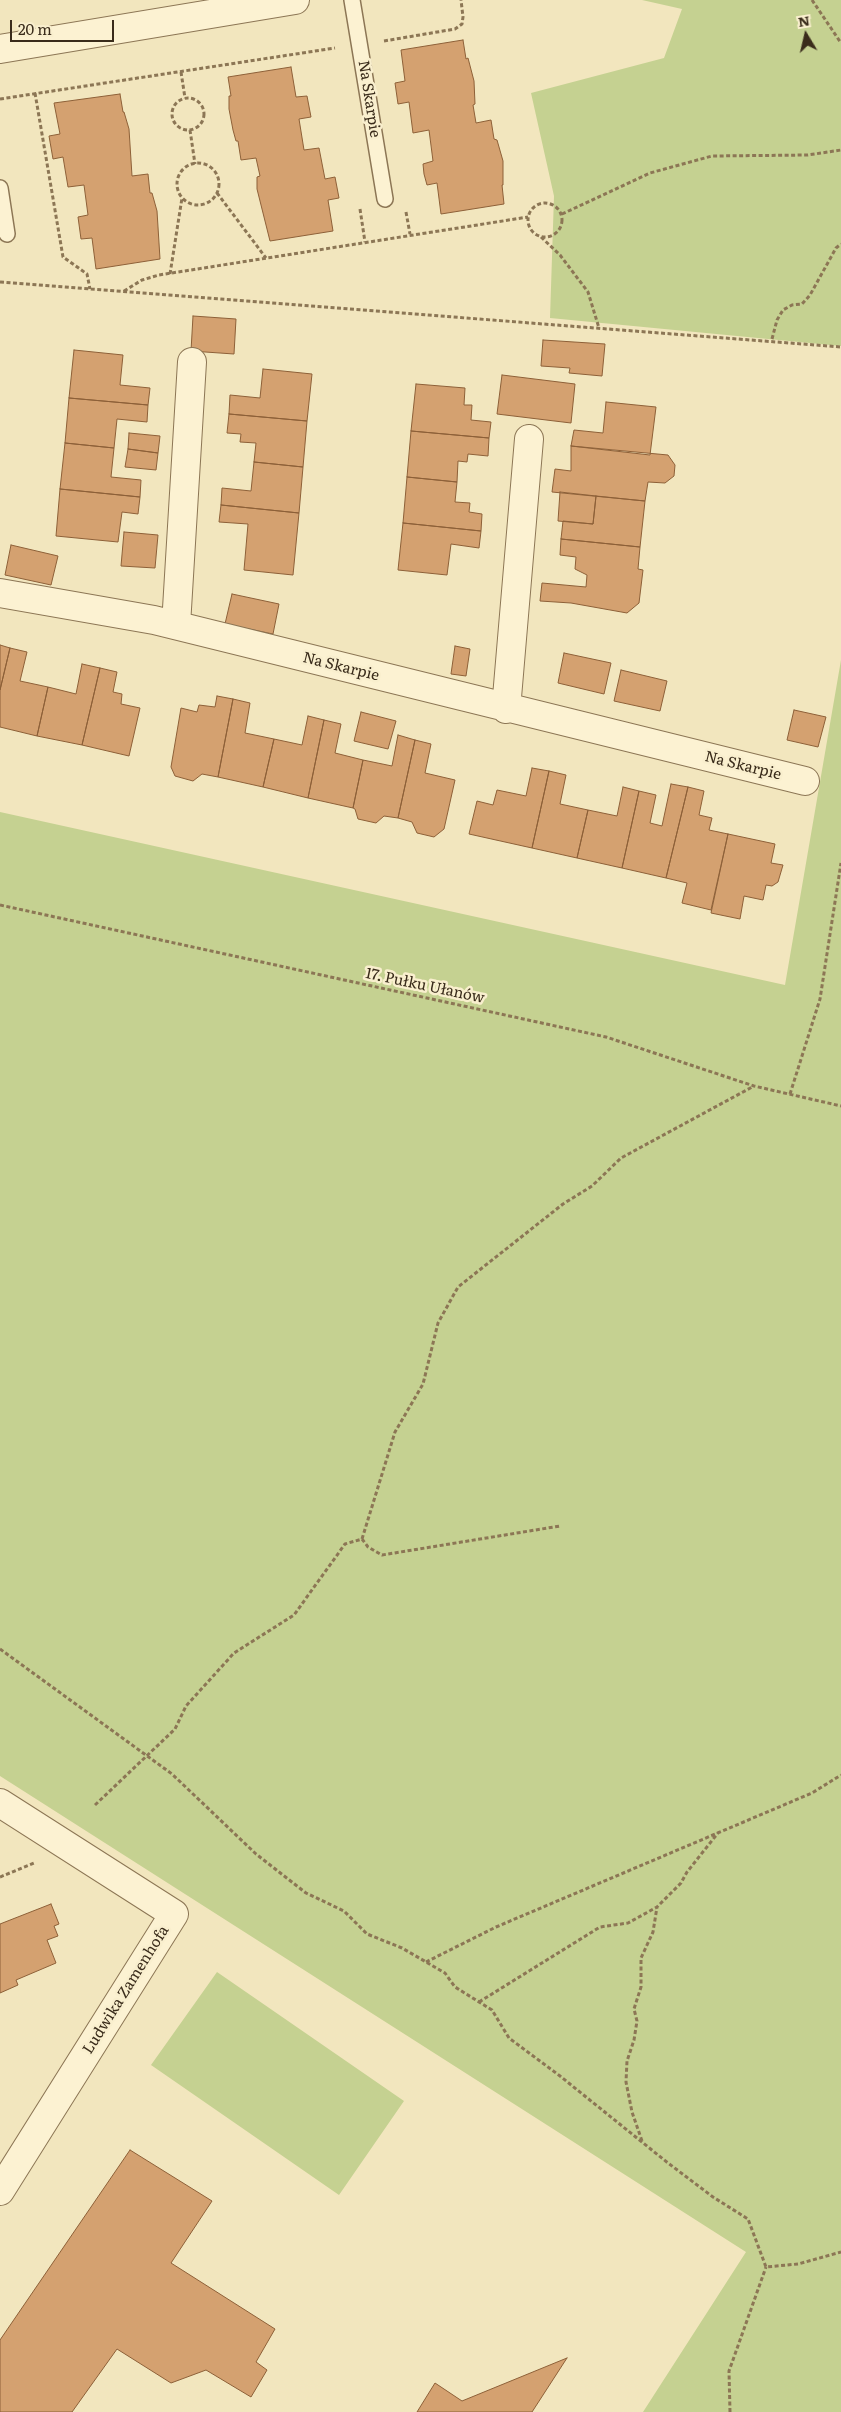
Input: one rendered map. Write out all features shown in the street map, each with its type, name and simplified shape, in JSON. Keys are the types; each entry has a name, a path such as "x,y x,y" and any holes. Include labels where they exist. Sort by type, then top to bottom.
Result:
{"street":[{"path":"0,49 295,0"},
{"path":"176,625 192,362"},
{"path":"506,709 529,439"},
{"name":"Na Skarpie","path":"0,593 176,625 506,709 805,781"},
{"name":"Ludwika Zamenhofa","path":"0,1803 174,1914 0,2191"}],"lane":[{"name":"Na Skarpie","path":"352,0 385,199"},
{"path":"0,188 6,234"}],"path":[{"path":"381,41 455,29 462,24 464,17 461,0"},
{"path":"812,0 841,43"},
{"path":"0,99 343,46"},
{"path":"181,72 185,98"},
{"path":"35,94 63,257 87,274 90,288"},
{"path":"185,98 198,101 204,110 201,124 190,130 177,126 172,116 174,106 185,98"},
{"path":"190,130 195,164"},
{"path":"562,214 650,173 712,156 808,155 841,150"},
{"path":"170,274 182,198 177,185 178,178 187,167 195,164 206,165 216,174 219,186 217,193 208,203 194,205 182,198"},
{"path":"217,193 266,258"},
{"path":"541,237 549,237 559,231 563,220 559,209 549,203 538,204 530,212 528,217 530,228 560,255 588,292 599,328"},
{"path":"123,292 142,280 170,274 528,217"},
{"path":"772,339 777,320 783,310 792,305 802,304 810,296 836,248 841,244"},
{"path":"0,282 841,347"},
{"path":"790,1094 820,998 841,863"},
{"name":"17. Pułku Ułanów","path":"0,905 606,1037 754,1086 841,1106"},
{"path":"362,1539 395,1432 423,1384 438,1323 458,1287 563,1204 592,1186 621,1158 754,1086"},
{"path":"362,1539 368,1547 382,1555 560,1526"},
{"path":"95,1805 174,1729 186,1706 234,1653 294,1615 345,1544 362,1539"},
{"path":"0,1649 172,1774 256,1854 306,1893 344,1911 367,1934 402,1948 445,1973 454,1987 492,2010 509,2038 713,2197 748,2219 766,2267 730,2365 730,2412"},
{"path":"426,1962 496,1927 812,1793 841,1775"},
{"path":"479,2002 600,1927 628,1923 657,1907 681,1883 687,1872 718,1833"},
{"path":"0,1877 42,1860"},
{"path":"642,2142 632,2112 626,2082 627,2061 634,2040 637,2021 634,2009 641,1987 641,1958 653,1932 657,1907"},
{"path":"766,2267 798,2264 841,2252"}],"green space":[{"path":"642,0 841,0 841,346 550,318 554,196 531,93 664,58 682,9"},
{"path":"841,660 841,2412 643,2412 746,2252 0,1776 0,812 785,985"},
{"path":"217,1972 404,2101 339,2195 151,2065"}],"building":[{"path":"463,40 466,59 468,58 474,81 475,104 473,105 476,123 491,120 494,139 497,140 503,161 502,185 504,204 441,214 437,183 427,185 424,174 423,164 433,161 429,130 413,133 409,102 398,104 395,83 405,81 401,50"},
{"path":"291,67 296,97 307,96 311,117 299,119 304,150 319,148 325,179 335,177 339,198 328,200 333,231 270,241 257,189 257,177 260,176 256,158 241,160 238,141 236,141 233,130 229,109 229,96 231,96 228,77"},
{"path":"120,94 123,112 129,129 132,176 148,174 150,193 152,193 157,211 160,259 96,269 92,238 81,239 78,217 88,215 84,185 68,187 63,157 53,159 49,136 60,134 54,103"},
{"path":"193,316 236,319 234,354 191,351"},
{"path":"543,340 605,344 602,376 569,373 570,368 541,366"},
{"path":"74,350 123,355 120,385 150,388 148,405 69,398"},
{"path":"263,369 312,374 307,421 229,414 230,395 260,398"},
{"path":"502,375 575,384 571,423 497,414"},
{"path":"416,384 465,388 464,405 472,405 471,420 491,422 489,438 411,431"},
{"path":"69,398 148,405 147,422 117,419 114,448 65,443"},
{"path":"606,402 656,407 650,455 571,446 574,430 603,433"},
{"path":"229,414 307,421 303,467 254,462 256,443 240,442 241,434 227,433"},
{"path":"411,431 489,438 488,456 468,454 467,462 458,461 457,482 407,477"},
{"path":"129,433 160,436 158,453 128,449"},
{"path":"65,443 114,448 111,477 141,480 140,497 60,489"},
{"path":"571,446 668,455 675,465 674,476 665,483 648,482 645,501 552,492 555,469 571,471"},
{"path":"128,449 158,453 156,470 125,467"},
{"path":"254,462 303,467 299,513 221,505 222,488 251,491"},
{"path":"407,477 457,482 455,502 470,503 469,512 482,514 481,531 403,523"},
{"path":"60,489 140,497 138,514 122,512 118,542 56,536"},
{"path":"560,492 596,496 593,524 558,521"},
{"path":"596,496 645,501 640,547 561,539 563,521 593,524"},
{"path":"221,505 299,513 293,575 244,570 248,524 219,522"},
{"path":"403,523 481,531 479,548 451,544 447,575 398,570"},
{"path":"124,532 158,535 155,568 121,566"},
{"path":"561,539 640,547 638,569 643,570 639,603 627,613 571,603 540,601 542,583 586,587 587,575 575,569 576,557 560,555"},
{"path":"11,545 58,556 51,585 5,575"},
{"path":"232,594 279,604 273,634 225,624"},
{"path":"0,645 10,648 0,690"},
{"path":"455,646 470,649 466,676 451,674"},
{"path":"10,648 27,652 20,681 48,687 37,736 0,727 0,690"},
{"path":"564,653 611,663 604,694 558,683"},
{"path":"82,664 100,668 82,745 37,736 48,687 76,694"},
{"path":"100,668 117,672 113,692 122,694 121,704 140,708 129,756 82,745"},
{"path":"621,670 667,681 660,711 614,701"},
{"path":"217,696 233,699 218,777 202,774 193,781 175,776 171,767 181,708 197,712 199,705 215,707"},
{"path":"233,699 250,703 245,733 274,739 263,787 218,777"},
{"path":"794,710 826,717 818,747 787,740"},
{"path":"361,712 396,721 388,749 354,741"},
{"path":"308,716 324,720 308,798 263,787 274,739 302,745"},
{"path":"324,720 341,724 335,753 363,760 353,808 308,798"},
{"path":"398,735 415,740 398,818 384,816 376,823 358,819 353,808 363,760 392,766"},
{"path":"415,740 431,744 425,773 455,780 444,829 434,837 417,833 412,822 398,818"},
{"path":"532,768 549,771 532,848 469,834 477,801 493,805 497,790 526,796"},
{"path":"549,771 566,775 560,804 588,810 577,858 532,848"},
{"path":"671,784 688,787 666,878 622,868 639,791 656,795 650,823 662,826"},
{"path":"623,787 639,791 622,868 577,858 588,810 617,816"},
{"path":"688,787 704,791 699,815 712,818 709,830 728,834 711,910 682,903 687,883 666,878"},
{"path":"728,834 775,844 771,863 783,865 778,882 772,886 766,885 763,900 744,896 740,919 711,913"},
{"path":"51,1904 59,1924 54,1926 58,1936 47,1940 56,1963 16,1980 18,1985 0,1993 0,1924"},
{"path":"130,2150 212,2201 171,2263 275,2329 256,2362 267,2370 251,2397 206,2370 171,2383 117,2349 72,2412 0,2412 0,2340"},
{"path":"567,2358 532,2412 417,2412 435,2383 462,2401"}]}
